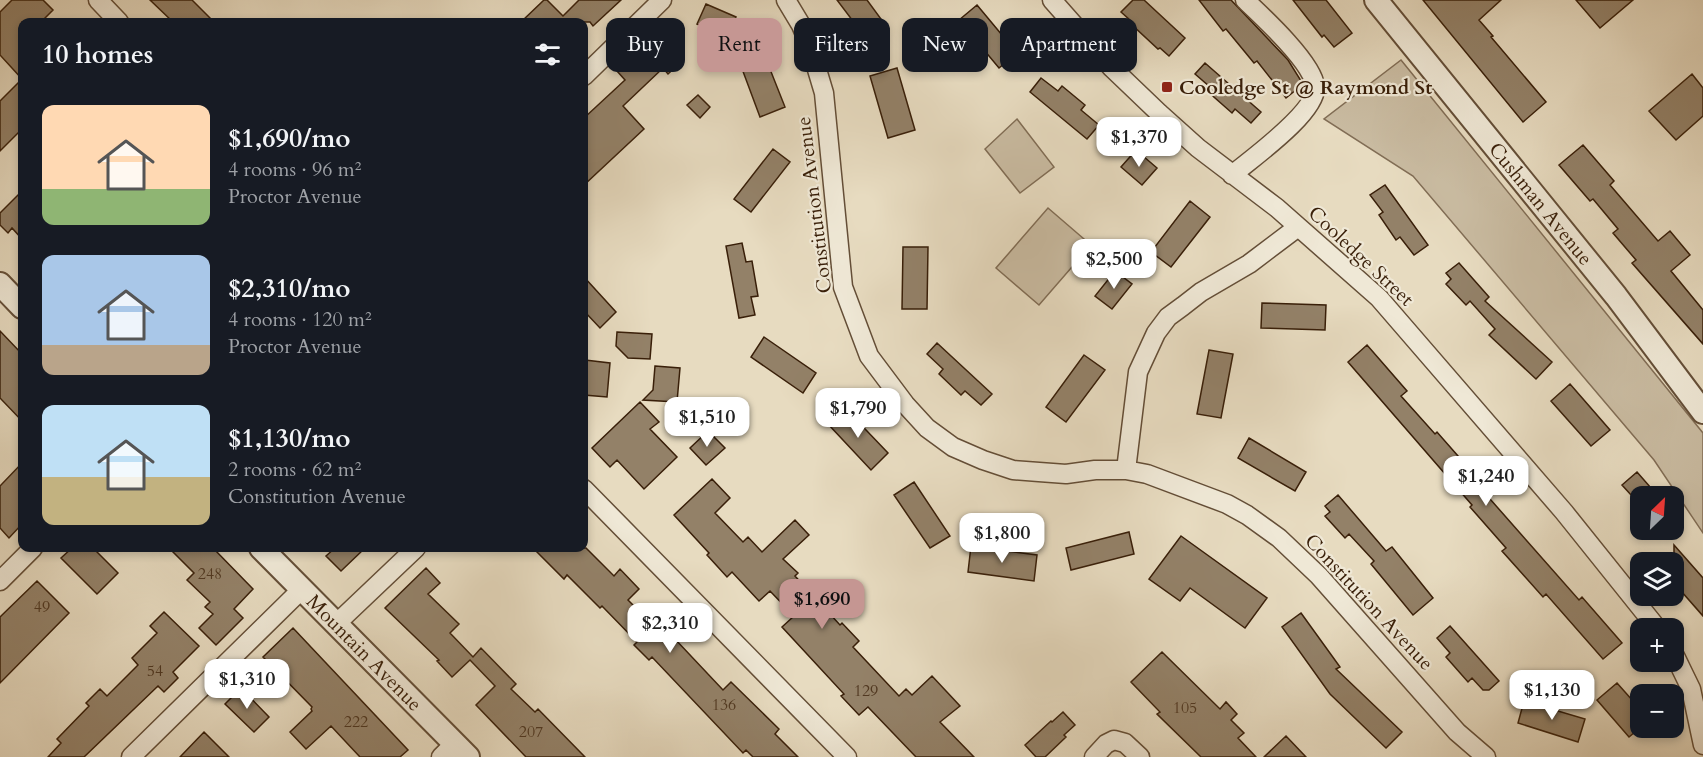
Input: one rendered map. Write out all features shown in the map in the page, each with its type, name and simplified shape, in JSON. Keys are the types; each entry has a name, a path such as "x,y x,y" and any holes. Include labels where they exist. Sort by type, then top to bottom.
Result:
{"street":[{"path":"98,0 116,18"},
{"path":"588,72 662,0"},
{"name":"Constitution Avenue","path":"786,0 806,35 824,93 843,287 858,332 869,356 905,404 927,428 953,447 1013,470 1066,474 1095,470 1126,470 1147,474 1227,504 1247,515 1279,538 1319,576 1457,732 1486,757"},
{"name":"Cooledge Street","path":"1052,0 1129,84 1198,148 1277,208 1379,298 1542,486 1649,618"},
{"path":"1232,175 1299,119 1316,88 1303,63 1274,28 1245,0"},
{"name":"Cushman Avenue","path":"1376,0 1608,286 1703,412"},
{"path":"1126,470 1138,372 1156,333 1168,317 1201,292 1249,264 1298,227"},
{"path":"0,284 18,303"},
{"path":"588,493 847,757"},
{"path":"0,580 29,552"},
{"name":"Mountain Avenue","path":"265,552 336,624 455,752"},
{"path":"336,624 412,552"},
{"path":"131,757 302,589"},
{"path":"1683,672 1691,689 1703,745"},
{"path":"1094,757 1106,744 1114,740 1125,743 1140,757"}],"shaded area":[{"path":"1401,60 1703,433 1703,533 1684,505 1684,486 1671,486 1654,460 1413,176 1324,119"},
{"path":"1017,119 1054,167 1020,193 985,149"},
{"path":"1048,208 1091,245 1039,305 996,268"}],"building":[{"path":"12,0 43,0 53,10 45,18 18,18 18,75 0,55 0,12"},
{"path":"150,0 192,0 210,18 169,18"},
{"path":"544,0 547,0 563,16 579,0 621,0 593,26 588,22 588,18 525,18"},
{"path":"837,0 867,0 880,18 851,18"},
{"path":"1133,0 1144,0 1185,38 1169,56 1137,30 1137,18 1128,18 1121,12"},
{"path":"1199,0 1231,0 1288,60 1303,84 1286,98 1257,61 1254,63 1226,29 1223,31"},
{"path":"1293,0 1326,0 1352,33 1334,47 1324,35 1322,37"},
{"path":"1423,0 1501,0 1479,20 1546,102 1523,122"},
{"path":"1576,0 1633,0 1600,28"},
{"path":"706,4 736,17 736,18 700,18"},
{"path":"977,5 988,18 961,18"},
{"path":"988,18 1000,33 999,68 988,55"},
{"path":"1205,63 1261,112 1251,123 1235,109 1232,113 1206,90 1210,87 1195,74"},
{"path":"897,68 915,130 888,138 870,76 890,72"},
{"path":"618,72 659,72 623,106 644,129 588,181 588,114 625,80"},
{"path":"743,72 771,72 785,107 760,117"},
{"path":"1692,74 1703,88 1703,116 1676,140 1649,111"},
{"path":"1041,78 1058,91 1062,86 1085,105 1081,110 1099,125 1087,139 1030,92"},
{"path":"18,83 18,133 0,151 0,101"},
{"path":"698,95 710,107 700,118 687,105"},
{"path":"1583,145 1614,181 1610,185 1658,241 1670,231 1690,255 1671,271 1703,310 1703,344 1632,263 1636,260 1613,233 1618,229 1593,199 1590,201 1559,165"},
{"path":"773,149 790,162 751,212 734,199"},
{"path":"1136,150 1157,168 1142,185 1121,167"},
{"path":"1385,185 1428,245 1414,255 1400,237 1396,240 1379,215 1383,212 1370,195"},
{"path":"18,195 18,235 12,228 8,233 0,225 0,213"},
{"path":"1190,201 1210,217 1171,267 1151,252"},
{"path":"742,243 746,262 752,261 758,296 751,297 755,315 739,318 726,246"},
{"path":"903,247 928,247 927,309 902,309"},
{"path":"1459,263 1489,297 1485,301 1552,362 1536,379 1489,335 1495,329 1470,301 1466,305 1446,284 1451,279 1446,273"},
{"path":"1115,271 1132,284 1112,309 1095,296"},
{"path":"588,281 616,312 600,328 588,315"},
{"path":"1262,303 1326,305 1325,330 1261,328"},
{"path":"0,331 18,350 18,417 0,398"},
{"path":"617,332 652,334 650,359 628,358 616,346"},
{"path":"764,337 816,373 803,393 751,357"},
{"path":"937,343 992,394 981,405 965,391 961,395 939,374 943,369 927,354"},
{"path":"1367,345 1407,391 1401,396 1458,456 1456,458 1468,474 1579,600 1582,597 1622,643 1603,659 1546,594 1543,597 1502,551 1506,548 1470,507 1472,505 1348,362"},
{"path":"1209,350 1233,354 1221,418 1197,414"},
{"path":"1084,355 1105,370 1066,422 1046,407"},
{"path":"588,360 610,363 607,397 588,395"},
{"path":"655,366 680,368 677,402 643,400 653,390"},
{"path":"1570,384 1610,430 1591,446 1551,401"},
{"path":"640,402 659,422 650,429 677,457 644,489 617,460 610,467 592,448"},
{"path":"845,408 888,453 871,470 828,424"},
{"path":"708,431 725,448 706,465 690,448"},
{"path":"1249,438 1306,472 1295,491 1238,458"},
{"path":"18,467 18,528 9,538 0,528 0,486"},
{"path":"1637,472 1649,486 1630,486 1630,494 1622,485"},
{"path":"712,479 730,498 715,513 743,542 748,537 762,552 795,520 809,535 783,559 798,573 795,576 840,625 842,623 859,641 853,647 899,696 906,689 912,695 932,676 960,706 940,722 974,757 916,757 868,707 859,715 841,696 844,694 782,627 794,616 770,591 759,601 732,572 727,577 707,555 709,553 674,515"},
{"path":"914,482 950,536 930,548 894,495"},
{"path":"1338,495 1386,551 1392,547 1433,598 1413,615 1371,564 1374,561 1349,534 1345,538 1325,516 1330,512 1325,506"},
{"path":"1129,532 1134,554 1071,570 1066,548"},
{"path":"1181,536 1267,598 1245,628 1190,588 1180,601 1149,579"},
{"path":"971,546 1037,555 1034,581 968,572"},
{"path":"588,550 614,576 620,569 639,589 628,600 653,625 658,621 723,690 731,682 779,729 775,734 798,757 753,757 746,750 743,753 652,657 649,660 634,645 637,642 602,606 600,608 567,575 564,579 537,552 588,552"},
{"path":"68,552 97,552 118,573 97,594 61,558"},
{"path":"173,552 217,552 253,589 234,609 243,618 216,645 199,628 213,614 205,607 210,602 187,580 194,573"},
{"path":"330,552 361,552 341,571 326,556"},
{"path":"1684,556 1703,578 1703,616 1684,594"},
{"path":"426,568 440,583 428,594 459,624 450,633 473,657 481,648 516,684 511,689 535,712 538,709 585,757 526,757 476,705 495,686 470,660 452,677 437,661 439,660 385,608"},
{"path":"37,581 69,613 0,683 0,617"},
{"path":"164,612 199,646 173,672 178,678 164,692 158,686 84,757 48,757 61,743 57,739 89,706 86,703 100,689 107,696 138,665 132,658 157,633 150,626"},
{"path":"1301,613 1340,667 1336,669 1402,732 1386,748 1330,694 1282,627"},
{"path":"1450,626 1499,681 1489,690 1483,690 1472,678 1468,682 1446,657 1450,653 1437,638"},
{"path":"293,628 408,750 400,757 360,757 331,726 306,749 290,732 312,711 312,707 263,657"},
{"path":"1162,652 1220,709 1226,702 1237,714 1231,720 1244,733 1238,738 1256,757 1201,757 1157,714 1160,712 1131,682"},
{"path":"1617,683 1630,698 1630,736 1629,737 1597,700"},
{"path":"241,688 269,717 254,732 225,704"},
{"path":"1524,701 1585,719 1578,742 1518,723"},
{"path":"1063,712 1075,725 1045,757 1036,757 1025,745"},
{"path":"204,732 229,757 180,757"},
{"path":"1286,736 1306,757 1264,757"}],"place":[{"name":"Cooledge St @ Raymond St","path":"1167,87"}]}
